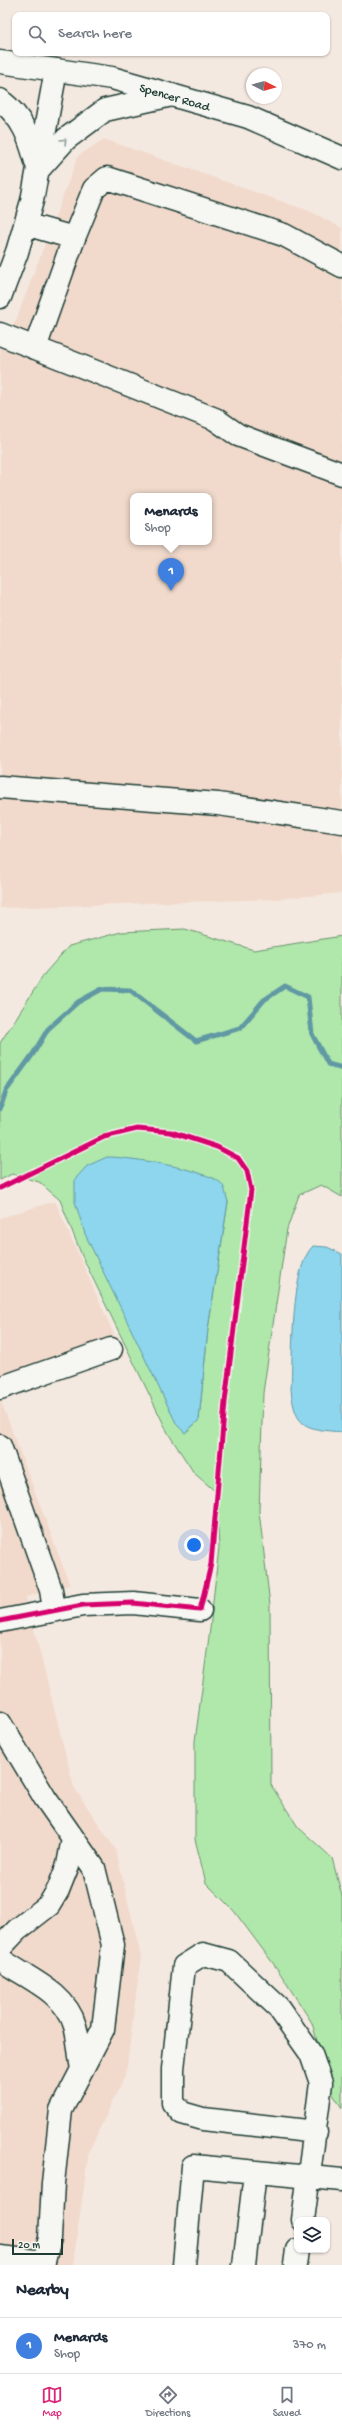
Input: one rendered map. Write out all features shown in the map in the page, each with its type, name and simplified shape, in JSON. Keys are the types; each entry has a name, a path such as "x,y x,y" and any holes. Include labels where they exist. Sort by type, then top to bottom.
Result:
{"main road":[{"name":"Spencer Road","path":"0,62 112,78 248,117 342,158"},
{"path":"0,296 25,224 38,170 56,70"},
{"path":"38,170 66,138 105,110 172,95"},
{"path":"0,100 13,110 29,135 38,170"},
{"path":"35,348 74,238 94,188 107,178 284,235 342,266"},
{"path":"25,224 74,238"},
{"path":"0,334 215,419 238,435 342,474"},
{"path":"0,787 218,804 342,822"},
{"path":"0,1388 111,1349"},
{"path":"0,1446 51,1590 54,1609"},
{"path":"0,1621 83,1604 133,1603 200,1610"},
{"path":"0,1723 45,1798 94,1868 113,1946 103,2029 61,2110 53,2183 50,2238 44,2263 0,2257"},
{"path":"0,1948 17,1930 48,1905 58,1890 68,1865 73,1838"},
{"path":"304,2217 310,2178 316,2132 321,2084 311,2054 278,2007 229,1961 203,1954 184,1966 172,2069 173,2103 182,2114 203,2119 316,2132"},
{"path":"0,1959 51,1992 63,2004 75,2025 82,2069"},
{"path":"184,2265 193,2166 342,2180"},
{"path":"244,2265 255,2173"},
{"path":"295,2265 297,2253"}],"shaded area":[{"path":"104,139 312,212 342,228 342,893 276,899 0,908 0,342 16,320 78,156"},
{"path":"55,1201 124,1357 1,1401 70,1585 26,1597 74,1787 116,1850 141,1956 126,2074 89,2151 73,2265 0,2265 0,1218"}],"green space":[{"path":"185,929 254,950 342,936 342,1197 321,1185 299,1195 287,1229 263,1393 259,1511 270,1605 271,1785 298,1827 332,1858 342,1896 342,2108 332,2093 312,2023 278,1970 234,1911 206,1883 195,1839 195,1741 219,1547 216,1492 194,1473 168,1433 82,1256 60,1200 39,1182 12,1174 0,1180 0,1043 45,973 69,946 121,932","holes":["225,1194 228,1202 208,1329 199,1420 185,1433 177,1425"]}],"water":[{"path":"107,1157 132,1159 201,1173 222,1184 228,1202 208,1329 199,1420 185,1433 177,1425 85,1234 75,1202 75,1179 87,1166"},
{"path":"313,1246 327,1247 342,1254 342,1432 319,1430 304,1424 295,1412 293,1402 291,1389 296,1292 300,1273 306,1257"}],"waterway":[{"path":"0,1109 6,1091 33,1054 48,1029 78,1002 102,989 130,990 196,1041 240,1028 264,1000 285,986 308,997 312,1034 328,1064 342,1068"}],"cycle path":[{"path":"0,1188 104,1137 137,1129 171,1132 217,1147 238,1158 247,1171 251,1190 225,1402 211,1564 200,1610 133,1603 83,1605 0,1621"}],"place":[{"name":"Menards","path":"171,591"}]}
